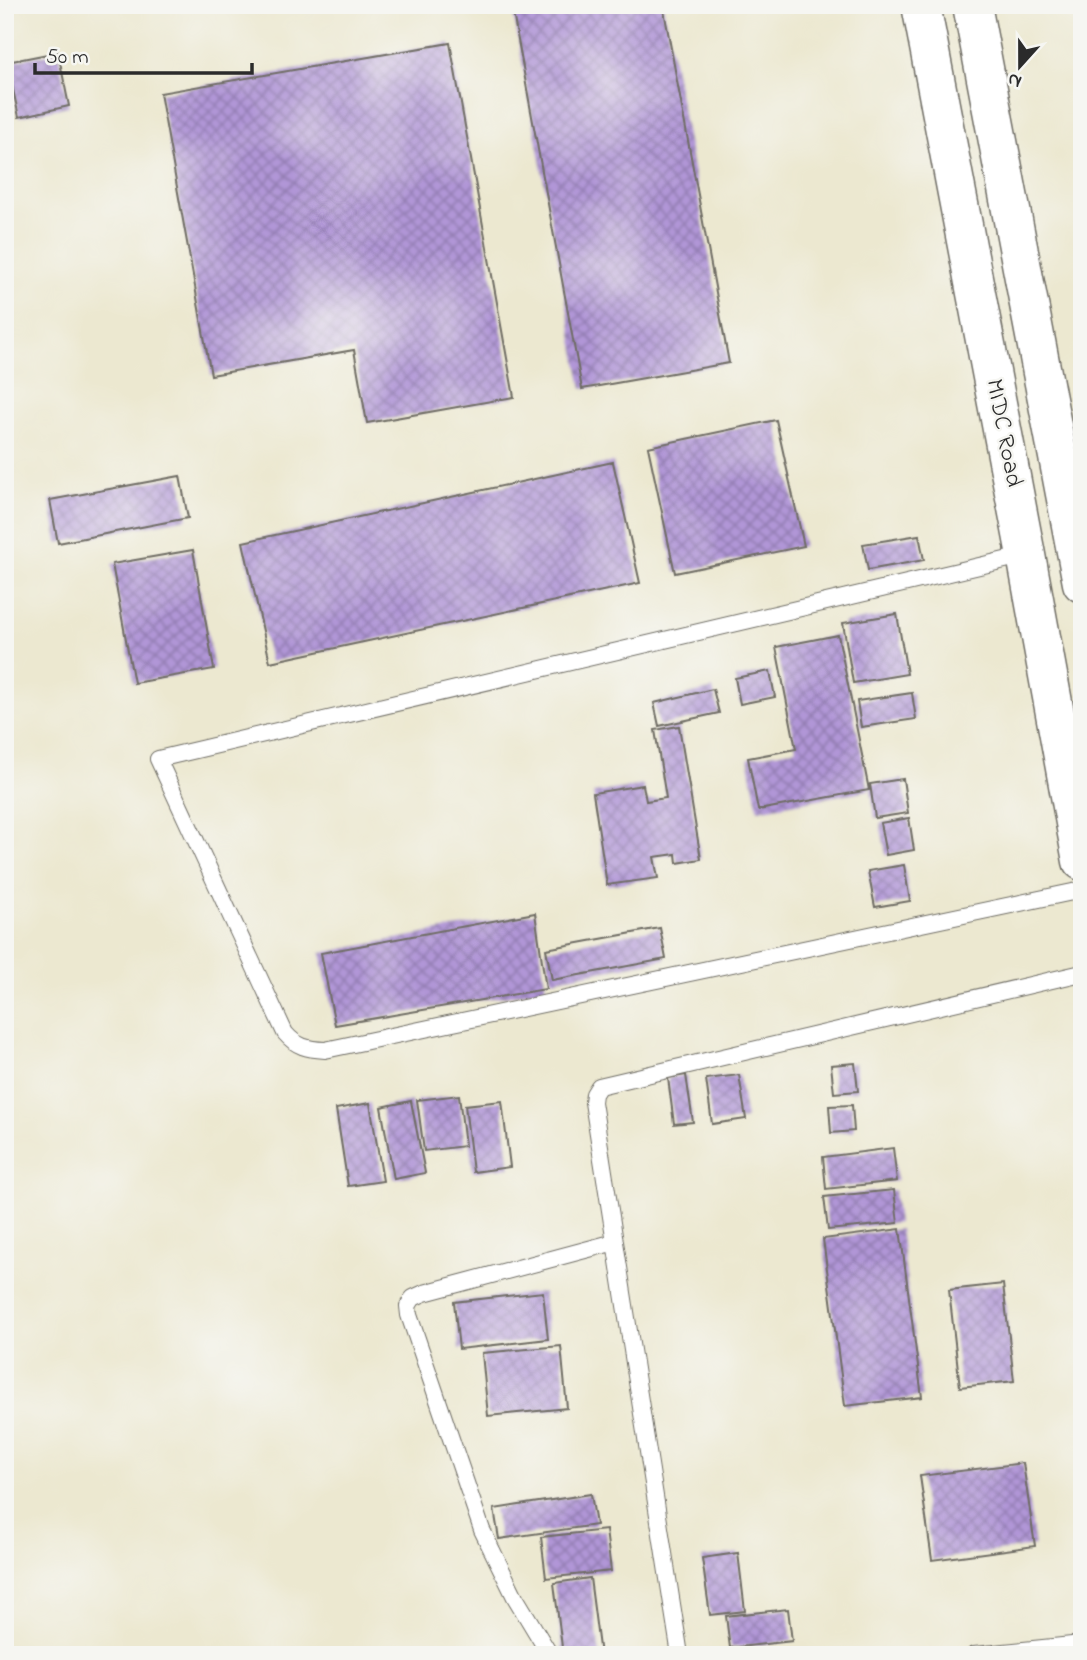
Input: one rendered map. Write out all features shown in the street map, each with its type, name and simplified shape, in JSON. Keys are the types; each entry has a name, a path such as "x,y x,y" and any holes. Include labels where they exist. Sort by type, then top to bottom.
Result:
{"main road":[{"name":"MIDC Road","path":"921,5 1082,861"},
{"name":"MIDC Road","path":"972,5 1082,583"}],"lane":[{"path":"1026,555 158,759 285,1033 296,1045 310,1049 325,1050 1082,890"},
{"path":"680,1655 593,1102 594,1094 599,1086 1082,973"},
{"path":"550,1655 515,1597 482,1530 408,1306 413,1298 424,1293 615,1242"},
{"path":"974,1655 1082,1644"}],"building":[{"path":"558,5 663,5 729,363 582,389 513,13"},
{"path":"450,43 514,397 367,423 354,350 211,375 160,93"},
{"path":"58,52 69,106 19,117 7,62"},
{"path":"776,420 804,546 675,573 648,447"},
{"path":"613,462 640,583 270,662 243,542"},
{"path":"180,476 188,518 58,543 50,500"},
{"path":"919,535 924,560 868,570 863,544"},
{"path":"193,550 214,669 134,683 112,564"},
{"path":"897,614 907,674 853,683 843,623"},
{"path":"838,635 869,790 758,810 748,758 796,749 776,647"},
{"path":"770,671 775,697 740,704 735,678"},
{"path":"713,689 719,713 659,726 654,703"},
{"path":"912,693 916,719 861,727 857,701"},
{"path":"679,726 701,859 677,863 676,854 654,857 658,878 607,885 593,793 643,785 646,801 666,798 655,730"},
{"path":"903,779 908,813 875,818 870,784"},
{"path":"909,818 914,850 886,855 880,823"},
{"path":"904,865 910,901 875,907 868,871"},
{"path":"535,913 546,989 335,1025 321,953"},
{"path":"660,928 666,959 552,980 546,949"},
{"path":"855,1063 858,1091 834,1093 831,1065"},
{"path":"686,1075 693,1122 674,1124 668,1078"},
{"path":"739,1075 746,1119 712,1124 706,1079"},
{"path":"459,1095 465,1146 424,1151 417,1100"},
{"path":"411,1101 425,1173 394,1179 381,1107"},
{"path":"502,1101 510,1167 473,1172 465,1105"},
{"path":"370,1103 383,1181 348,1186 336,1109"},
{"path":"852,1105 854,1131 831,1133 829,1106"},
{"path":"893,1148 897,1181 826,1189 823,1157"},
{"path":"894,1190 898,1223 828,1230 824,1197"},
{"path":"900,1229 922,1397 845,1406 823,1239"},
{"path":"1003,1284 1014,1381 960,1387 949,1290"},
{"path":"543,1292 548,1339 459,1349 454,1302"},
{"path":"561,1346 567,1408 488,1416 482,1353"},
{"path":"1023,1463 1035,1546 932,1560 920,1476"},
{"path":"591,1494 596,1525 499,1539 494,1509"},
{"path":"606,1530 611,1571 546,1578 541,1537"},
{"path":"738,1553 745,1611 710,1615 702,1558"},
{"path":"590,1578 600,1655 563,1655 554,1583"},
{"path":"788,1609 792,1641 730,1648 726,1616"}]}
